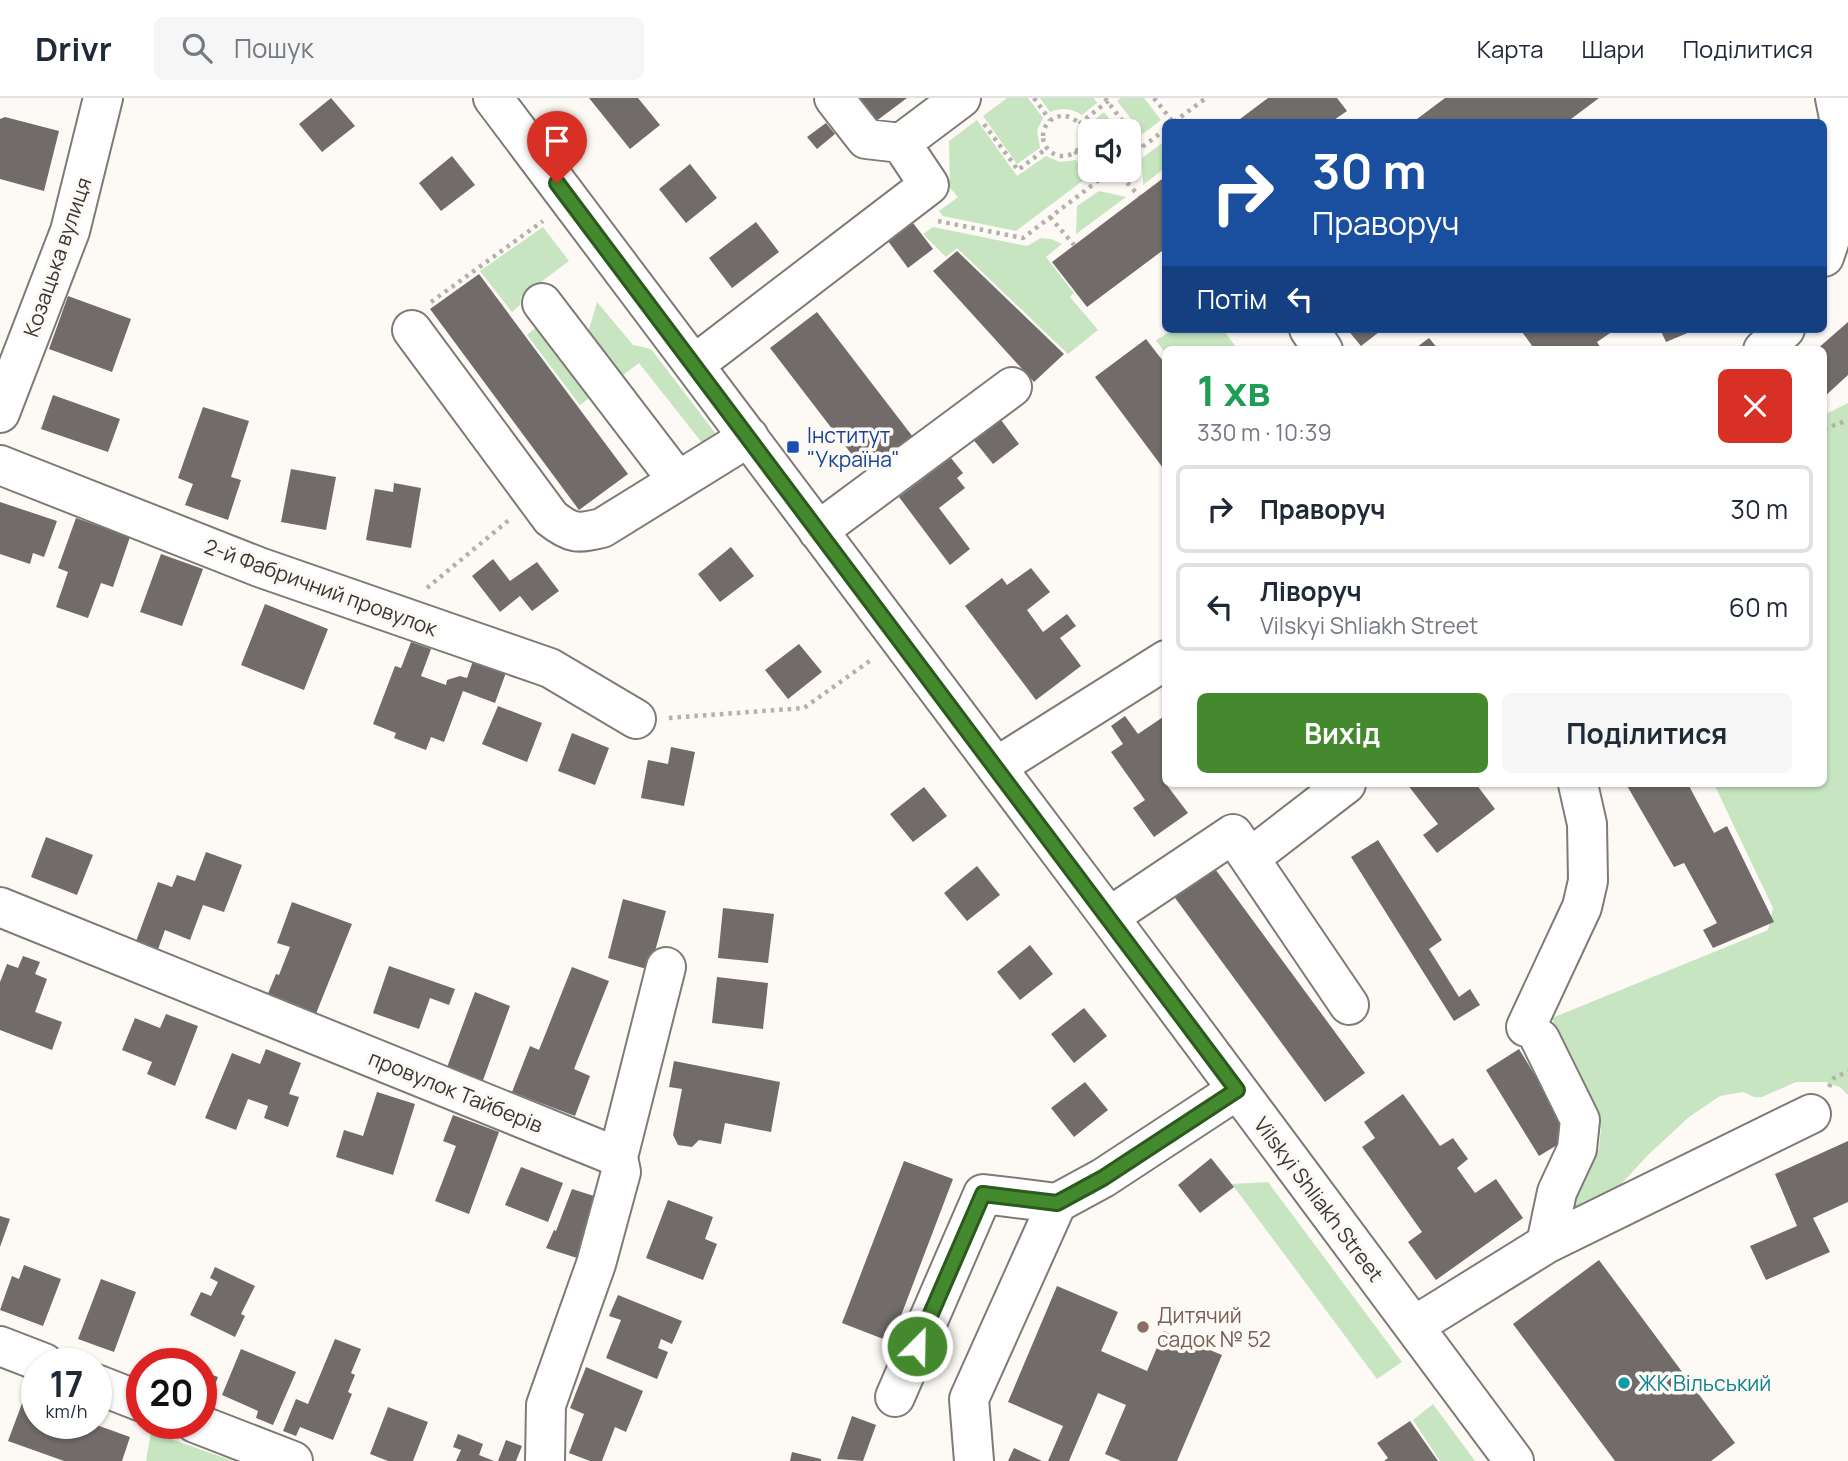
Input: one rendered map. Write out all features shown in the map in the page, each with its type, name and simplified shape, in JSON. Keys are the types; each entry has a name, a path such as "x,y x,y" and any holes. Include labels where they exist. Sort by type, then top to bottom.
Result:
{"street":[{"name":"Козацька вулиця","path":"0,413 70,231 103,98"},
{"name":"Vilskyi Shliakh Street","path":"493,98 695,364 1514,1461"},
{"path":"834,98 866,139 901,143 970,108"},
{"path":"1827,245 1840,194 1841,120 1835,98"},
{"path":"695,364 929,185 901,143"},
{"path":"542,303 677,481"},
{"path":"412,330 551,518 565,529 582,533 602,528 749,438"},
{"path":"1767,346 1781,333"},
{"path":"818,531 1012,387"},
{"name":"2-й Фабричний провулок","path":"0,466 259,567 550,668 636,719"},
{"path":"996,766 1162,662"},
{"path":"1250,858 1342,787"},
{"path":"1546,1244 1557,1192 1577,1149 1580,1120 1533,1033 1582,907 1588,881 1587,824 1579,787"},
{"path":"1109,917 1233,834 1349,1005"},
{"name":"провулок Тайберів","path":"0,908 618,1157"},
{"path":"545,1461 546,1405 596,1264 621,1172 618,1157 666,967"},
{"path":"895,1397 983,1194 1057,1203 1103,1178 1237,1090"},
{"path":"1413,1326 1546,1244 1811,1114"},
{"path":"974,1461 969,1399 1057,1203"},
{"path":"0,1346 21,1354"},
{"path":"217,1432 293,1461"}],"path":[{"path":"1034,98 1050,120"},
{"path":"1154,98 1172,119"},
{"path":"1178,119 1206,98"},
{"path":"1085,119 1108,99 1142,147 1162,132"},
{"path":"970,108 1017,170 1047,148"},
{"path":"1078,123 1065,116 1050,120 1043,134 1047,148 1060,155 1075,151 1078,145"},
{"path":"1075,151 1078,155"},
{"path":"913,197 931,220 1023,238 1097,182"},
{"path":"1126,182 1139,196"},
{"path":"1050,217 1074,245"},
{"path":"412,330 415,314 549,218"},
{"path":"1827,428 1848,420"},
{"path":"397,614 536,498"},
{"path":"636,719 687,718 804,708 900,639"}],"green space":[{"path":"1007,98 1028,98 1043,118 1037,130 1040,148 1017,164 983,116"},
{"path":"1040,98 1094,98 1097,103 1082,115 1066,109 1050,112"},
{"path":"1121,98 1144,98 1161,120 1143,134 1141,119 1131,119 1117,101"},
{"path":"1104,112 1110,119 1095,119"},
{"path":"977,120 1017,176 1046,156 1060,162 1076,160 1078,182 1081,182 1016,231 943,216 939,211 958,197 950,188 949,141"},
{"path":"1162,143 1162,170 1143,185 1142,158"},
{"path":"1099,191 1126,197 1076,234 1077,206"},
{"path":"543,227 569,261 521,297 520,305 512,312 480,271"},
{"path":"933,227 1027,246 1041,238 1062,244 1046,257 1074,293 1070,297 1098,330 1068,354 957,248 946,257 923,234"},
{"path":"597,302 633,345 651,349 716,434 715,441 703,444 639,363 619,378 586,340"},
{"path":"540,324 593,395 580,405 527,335"},
{"path":"1168,333 1226,333 1235,346 1162,346 1162,349 1156,340"},
{"path":"1848,403 1848,1095 1840,1087 1825,1082 1796,1082 1762,1097 1743,1092 1720,1096 1689,1117 1648,1155 1613,1193 1570,1222 1562,1206 1599,1149 1601,1129 1552,1018 1768,930 1773,908 1715,787 1827,787 1827,414"},
{"path":"1268,1182 1402,1362 1377,1379 1232,1184"},
{"path":"1433,1404 1475,1461 1440,1461 1413,1420"},
{"path":"150,1439 171,1439 233,1461 146,1461"}],"building":[{"path":"331,98 355,126 322,152 299,124"},
{"path":"589,98 638,98 660,125 630,149"},
{"path":"851,98 907,98 871,125"},
{"path":"1268,98 1337,98 1347,111 1335,119 1240,119"},
{"path":"1445,98 1599,98 1571,119 1417,119"},
{"path":"5,117 59,131 44,191 0,179 0,119"},
{"path":"826,123 835,134 817,149 807,137"},
{"path":"452,156 475,185 441,211 419,183"},
{"path":"690,164 717,198 686,223 659,189"},
{"path":"1162,179 1162,251 1087,307 1052,262"},
{"path":"756,222 779,252 732,288 709,258"},
{"path":"913,223 933,249 908,268 888,241"},
{"path":"957,251 1064,354 1034,382 933,271"},
{"path":"479,274 628,474 579,510 430,309"},
{"path":"68,296 131,319 112,372 49,349"},
{"path":"817,312 913,437 866,473 770,348"},
{"path":"1848,322 1848,375 1827,394 1827,346 1821,346"},
{"path":"1350,333 1378,333 1361,346"},
{"path":"1523,333 1610,333 1597,342 1600,346 1532,346"},
{"path":"1662,333 1687,333 1666,342"},
{"path":"1429,338 1436,346 1418,346"},
{"path":"1146,339 1162,360 1162,467 1095,377"},
{"path":"53,395 120,419 108,452 41,429"},
{"path":"203,407 249,421 231,477 241,480 228,520 185,505 193,484 178,478"},
{"path":"995,412 1019,444 993,464 968,433"},
{"path":"951,458 963,473 957,478 965,488 939,508 970,549 950,565 899,497"},
{"path":"291,469 336,477 326,530 281,522"},
{"path":"394,483 421,488 411,548 366,540 375,489 393,492"},
{"path":"0,502 57,521 44,557 33,553 30,564 0,554"},
{"path":"76,518 130,537 113,587 101,583 88,618 56,607 68,572 58,568"},
{"path":"731,547 754,576 720,602 698,574"},
{"path":"161,554 203,569 182,626 140,612"},
{"path":"493,559 510,581 537,562 559,591 532,611 520,596 500,612 472,576"},
{"path":"1031,568 1050,592 1027,610 1043,632 1067,614 1076,626 1060,638 1081,666 1036,700 965,606 1002,578 1007,585"},
{"path":"265,604 328,629 304,690 241,665"},
{"path":"411,642 431,649 421,676 446,685 447,680 460,676 467,678 475,655 508,667 495,703 463,691 444,742 431,737 426,750 394,738 396,733 373,724 395,666 401,668"},
{"path":"799,644 822,672 788,699 765,670"},
{"path":"498,706 542,723 527,762 482,744"},
{"path":"1125,716 1138,734 1162,718 1162,787 1168,787 1188,813 1154,837 1133,808 1145,800 1111,752 1123,744 1111,726"},
{"path":"572,733 609,748 595,785 558,771"},
{"path":"671,747 695,752 684,806 641,798 648,760 668,764"},
{"path":"924,787 947,816 913,842 890,814"},
{"path":"1409,787 1478,787 1495,809 1437,853 1423,835 1438,824"},
{"path":"1628,787 1690,787 1714,833 1727,826 1774,922 1713,948 1703,930 1717,923 1684,863 1674,867"},
{"path":"46,837 93,855 77,895 31,877"},
{"path":"1378,840 1442,940 1429,949 1459,997 1470,989 1480,1005 1454,1021 1351,857"},
{"path":"206,852 242,865 224,912 203,905 190,940 165,930 157,952 135,944 158,882 172,887 177,875 195,881"},
{"path":"1210,862 1365,1073 1325,1102 1170,891"},
{"path":"977,866 1000,895 967,921 944,893"},
{"path":"623,899 666,911 650,970 608,958"},
{"path":"292,902 352,924 315,1016 267,996 290,947 277,943"},
{"path":"723,908 774,914 768,963 718,958"},
{"path":"1030,945 1053,974 1020,1000 997,972"},
{"path":"23,956 40,962 35,974 47,979 35,1012 62,1022 52,1050 0,1030 0,982 7,964 18,968"},
{"path":"389,966 455,989 449,1005 430,998 419,1029 373,1013"},
{"path":"572,967 609,981 574,1069 590,1076 575,1116 512,1092 530,1046 539,1050"},
{"path":"717,977 768,983 763,1029 712,1023"},
{"path":"475,992 510,1006 482,1083 446,1070"},
{"path":"1084,1008 1107,1036 1074,1063 1051,1034"},
{"path":"166,1014 198,1026 175,1086 147,1074 152,1062 122,1050 135,1018 160,1028"},
{"path":"266,1049 301,1063 289,1094 299,1097 288,1127 264,1118 268,1106 248,1099 236,1130 205,1118 232,1053 260,1064"},
{"path":"1519,1049 1572,1136 1539,1156 1486,1070"},
{"path":"674,1061 780,1082 771,1132 725,1123 721,1144 699,1140 692,1147 678,1145 673,1135 682,1089 669,1087"},
{"path":"1085,1082 1108,1110 1074,1137 1051,1108"},
{"path":"377,1092 415,1104 393,1175 336,1157 344,1130 363,1136"},
{"path":"1403,1094 1440,1146 1453,1138 1468,1159 1457,1168 1475,1193 1496,1179 1523,1218 1436,1280 1408,1242 1422,1232 1362,1147 1375,1138 1364,1122"},
{"path":"453,1115 499,1132 469,1214 435,1201 456,1146 443,1141"},
{"path":"1848,1141 1848,1202 1813,1218 1830,1252 1766,1280 1750,1246 1797,1226 1775,1174"},
{"path":"1211,1158 1234,1187 1200,1213 1178,1185"},
{"path":"904,1161 953,1179 891,1342 842,1323"},
{"path":"521,1167 563,1183 548,1222 505,1205"},
{"path":"572,1189 594,1196 577,1258 546,1248 554,1230 556,1231"},
{"path":"668,1200 713,1217 705,1239 717,1244 703,1280 646,1258"},
{"path":"0,1216 10,1219 0,1247"},
{"name":"ЖК Вільський","path":"1599,1260 1735,1443 1711,1461 1615,1461 1513,1324"},
{"path":"24,1265 61,1279 43,1326 0,1310 12,1276 19,1279"},
{"path":"215,1267 255,1286 241,1314 245,1316 235,1337 190,1315 201,1292 211,1296 218,1282 210,1278"},
{"path":"101,1279 136,1292 114,1352 112,1348 103,1348 78,1339"},
{"name":"Дитячий садок № 52","path":"1057,1286 1118,1312 1101,1351 1147,1371 1164,1331 1222,1355 1177,1461 1121,1461 1105,1454 1126,1405 1098,1393 1069,1461 1048,1461 1063,1426 1008,1402"},
{"path":"618,1295 682,1321 672,1344 661,1339 658,1348 668,1352 657,1379 606,1358 621,1320 609,1316"},
{"path":"335,1339 361,1349 351,1373 355,1375 348,1392 352,1394 333,1440 300,1427 296,1436 283,1431 296,1399 308,1404"},
{"path":"241,1349 296,1372 273,1425 256,1418 258,1411 222,1395"},
{"path":"586,1367 643,1391 626,1432 615,1427 602,1461 590,1461 569,1453 584,1414 570,1408"},
{"path":"21,1406 21,1439 112,1439 112,1431 129,1439 122,1461 64,1461 8,1441"},
{"path":"388,1407 428,1422 413,1461 388,1461 370,1454"},
{"path":"852,1416 876,1425 863,1461 837,1459"},
{"path":"1410,1421 1438,1461 1384,1461 1388,1458 1377,1443"},
{"path":"458,1434 483,1444 479,1455 494,1461 456,1461 461,1450 453,1447"},
{"path":"506,1440 522,1446 516,1461 498,1461"},
{"path":"1014,1448 1042,1461 1008,1461"},
{"path":"792,1452 821,1459 821,1461 790,1461"}],"place":[{"name":"Інститут \"Україна\"","path":"793,447"},
{"name":"Дитячий садок № 52","path":"1143,1327"},
{"name":"ЖК Вільський","path":"1624,1383"}],"route":[{"path":"557,183 1237,1090 1103,1178 1057,1203 983,1194 917,1346"}]}
